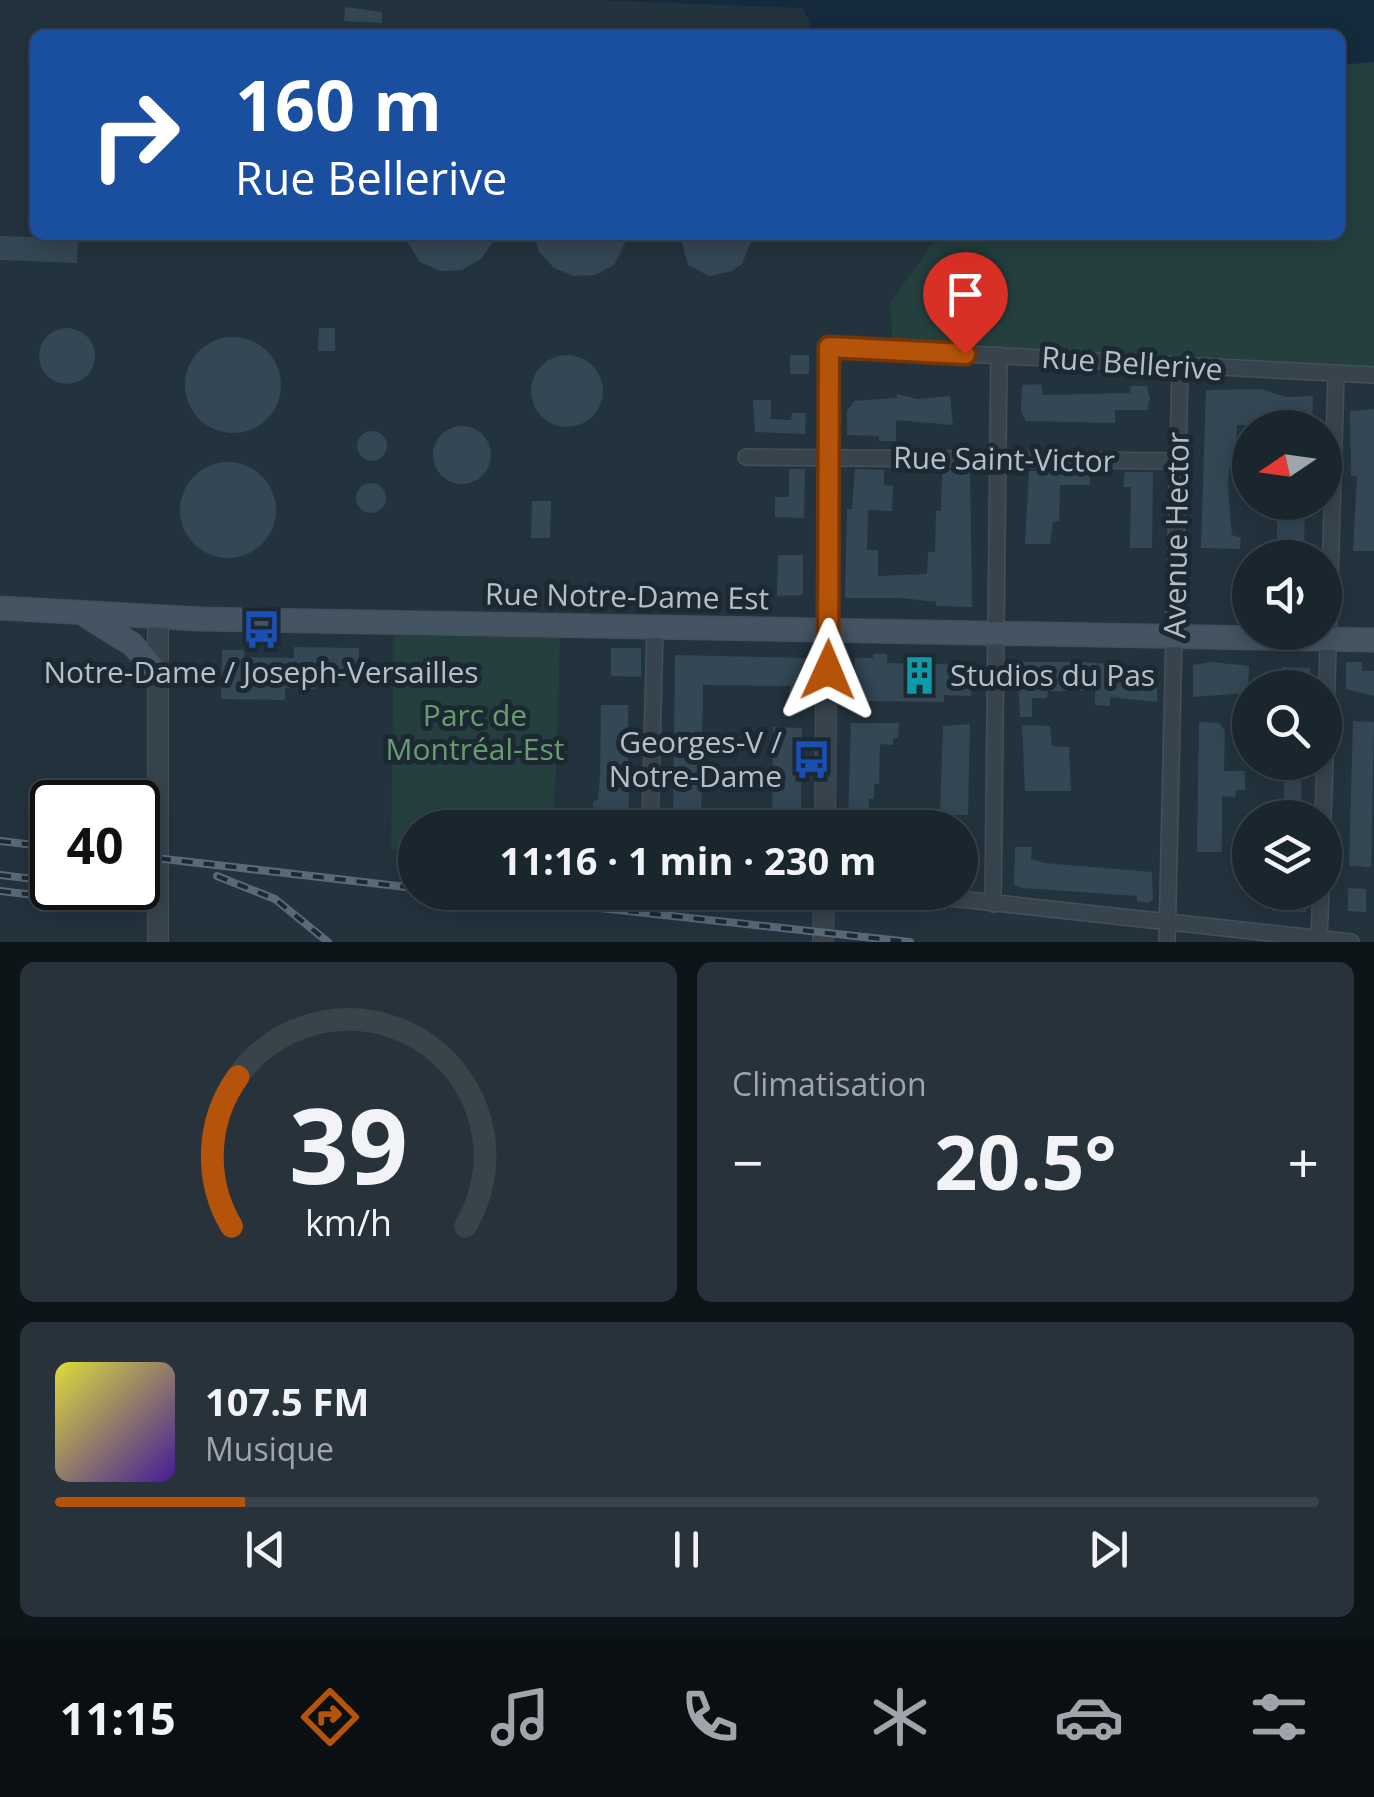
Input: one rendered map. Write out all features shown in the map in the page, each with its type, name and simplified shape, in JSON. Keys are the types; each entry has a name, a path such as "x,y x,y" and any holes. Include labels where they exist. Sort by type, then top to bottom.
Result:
{"main road":[{"name":"Rue Notre-Dame Est","path":"0,608 158,618 1232,637"},
{"path":"85,615 132,644 158,673"},
{"name":"Rue Notre-Dame Est","path":"1342,639 1374,640"}],"street":[{"name":"Rue Bellerive","path":"829,347 1374,375"},
{"path":"825,810 829,347"},
{"path":"993,904 999,355"},
{"name":"Avenue Hector","path":"1167,942 1180,368"},
{"path":"1331,540 1336,376"},
{"name":"Rue Saint-Victor","path":"746,457 1178,461"},
{"path":"158,618 158,942"},
{"path":"651,810 656,627"},
{"path":"978,902 1352,942"},
{"path":"823,942 824,910"},
{"path":"1320,939 1321,910"}],"green space":[{"path":"1345,62 1374,62 1374,371 892,342 891,302 934,240 1345,240"},
{"name":"Parc de Montréal-Est","path":"394,635 560,638 555,810 398,810 398,850 391,849"}],"water":[{"path":"595,0 1374,0 1374,62 1345,65 1345,30 813,30 803,8"}],"building":[{"path":"345,7 382,12 382,23 344,21"},
{"path":"0,236 78,240 77,263 0,260"},
{"path":"406,240 494,240 481,259 462,270 440,271 420,262"},
{"path":"535,240 626,240 614,265 595,275 574,276 554,268 539,252"},
{"path":"681,240 751,240 742,264 732,271 709,276 688,265"},
{"path":"67,328 87,336 95,356 87,376 67,384 47,376 39,356 47,336"},
{"path":"319,328 335,328 335,351 318,351"},
{"path":"224,337 242,337 260,345 273,358 281,385 278,404 260,425 242,433 224,433 206,425 193,412 185,394 185,376 193,358 206,345"},
{"path":"567,355 581,357 593,365 601,377 601,405 593,417 581,425 567,427 553,425 541,417 533,405 531,391 533,377 541,365 553,357"},
{"path":"790,355 809,355 809,374 790,374"},
{"path":"1041,384 1043,395 1130,393 1131,386 1147,386 1150,399 1147,410 1115,410 1115,423 1026,421 1021,411 1022,385"},
{"path":"1261,389 1286,397 1313,396 1313,410 1232,410 1228,488 1232,535 1241,538 1232,540 1232,549 1201,548 1206,390"},
{"path":"897,394 917,399 950,396 953,425 896,420 896,441 847,435 847,411 854,401 897,398"},
{"path":"753,400 771,400 771,419 791,420 792,413 806,413 805,434 755,432"},
{"path":"1374,409 1374,551 1353,551 1357,476 1351,476 1350,411"},
{"path":"462,426 482,435 491,455 482,475 462,484 442,475 433,455 442,435"},
{"path":"372,431 386,440 387,446 378,460 372,461 358,452 357,446 366,432"},
{"path":"228,462 247,465 262,476 273,491 273,529 262,544 247,555 228,558 209,555 194,544 183,529 180,510 183,491 194,476 209,465"},
{"path":"789,469 805,469 804,518 775,517 775,497 789,497"},
{"path":"855,469 884,470 884,485 893,486 892,511 868,510 867,550 878,550 878,576 927,574 928,552 935,552 942,475 946,470 970,470 972,607 936,606 936,602 901,598 845,598 847,509 852,509"},
{"path":"1029,471 1089,471 1090,485 1060,485 1059,521 1053,522 1050,544 1025,544"},
{"path":"1125,472 1153,472 1152,548 1130,548 1131,487 1123,487"},
{"path":"371,483 381,488 386,498 381,508 371,513 361,508 356,498 361,488"},
{"path":"532,501 551,501 550,538 531,538"},
{"path":"1277,520 1305,520 1304,540 1277,540"},
{"path":"778,555 803,555 803,595 777,596"},
{"path":"294,647 359,648 359,674 315,673 315,689 285,688 285,700 221,699 222,650 244,650 244,657 294,658"},
{"path":"611,648 641,648 641,677 611,676"},
{"path":"873,654 887,654 887,663 977,665 977,685 971,685 971,696 944,695 944,702 851,701 855,658 873,658"},
{"path":"675,655 808,658 808,694 789,693 790,686 703,685 701,810 673,810"},
{"path":"1017,662 1079,662 1110,664 1120,670 1157,670 1157,702 1110,697 1110,706 1095,705 1095,691 1048,691 1047,698 1032,698 1032,717 1020,717"},
{"path":"1212,662 1249,666 1249,670 1232,670 1232,694 1193,697 1193,665"},
{"path":"1346,662 1362,662 1362,671 1374,671 1374,696 1346,689"},
{"path":"1282,667 1310,668 1310,670"},
{"path":"601,705 628,705 629,810 593,810 600,777"},
{"path":"1353,721 1374,722 1371,867 1349,866"},
{"path":"1199,722 1219,723 1225,730 1224,771 1232,771 1232,780 1245,780 1245,790 1236,790 1235,797 1222,796 1222,852 1197,852"},
{"path":"851,723 899,723 893,745 880,744 879,784 874,784 869,810 848,810"},
{"path":"970,724 968,810 940,810 943,726"},
{"path":"1022,725 1050,726 1052,746 1069,747 1071,791 1025,791"},
{"path":"773,727 802,728 801,810 772,810"},
{"path":"1284,780 1302,780 1301,800 1284,800"},
{"path":"1015,847 1032,847 1031,859 1045,863 1152,872 1153,899 1149,903 1137,901 1137,896 1014,885"},
{"path":"1348,888 1366,889 1366,912 1348,911"}],"railway":[{"path":"0,841 30,844"},
{"path":"160,859 398,886"},
{"path":"0,875 30,878"},
{"path":"217,876 275,899 328,942"},
{"path":"0,891 30,894"},
{"path":"618,910 910,942"}],"place":[{"name":"Notre-Dame / Joseph-Versailles","path":"261,629"},
{"name":"Studios du Pas","path":"920,676"},
{"name":"Georges-V / Notre-Dame","path":"812,760"}],"route":[{"path":"828,670 829,347 965,354"}]}
